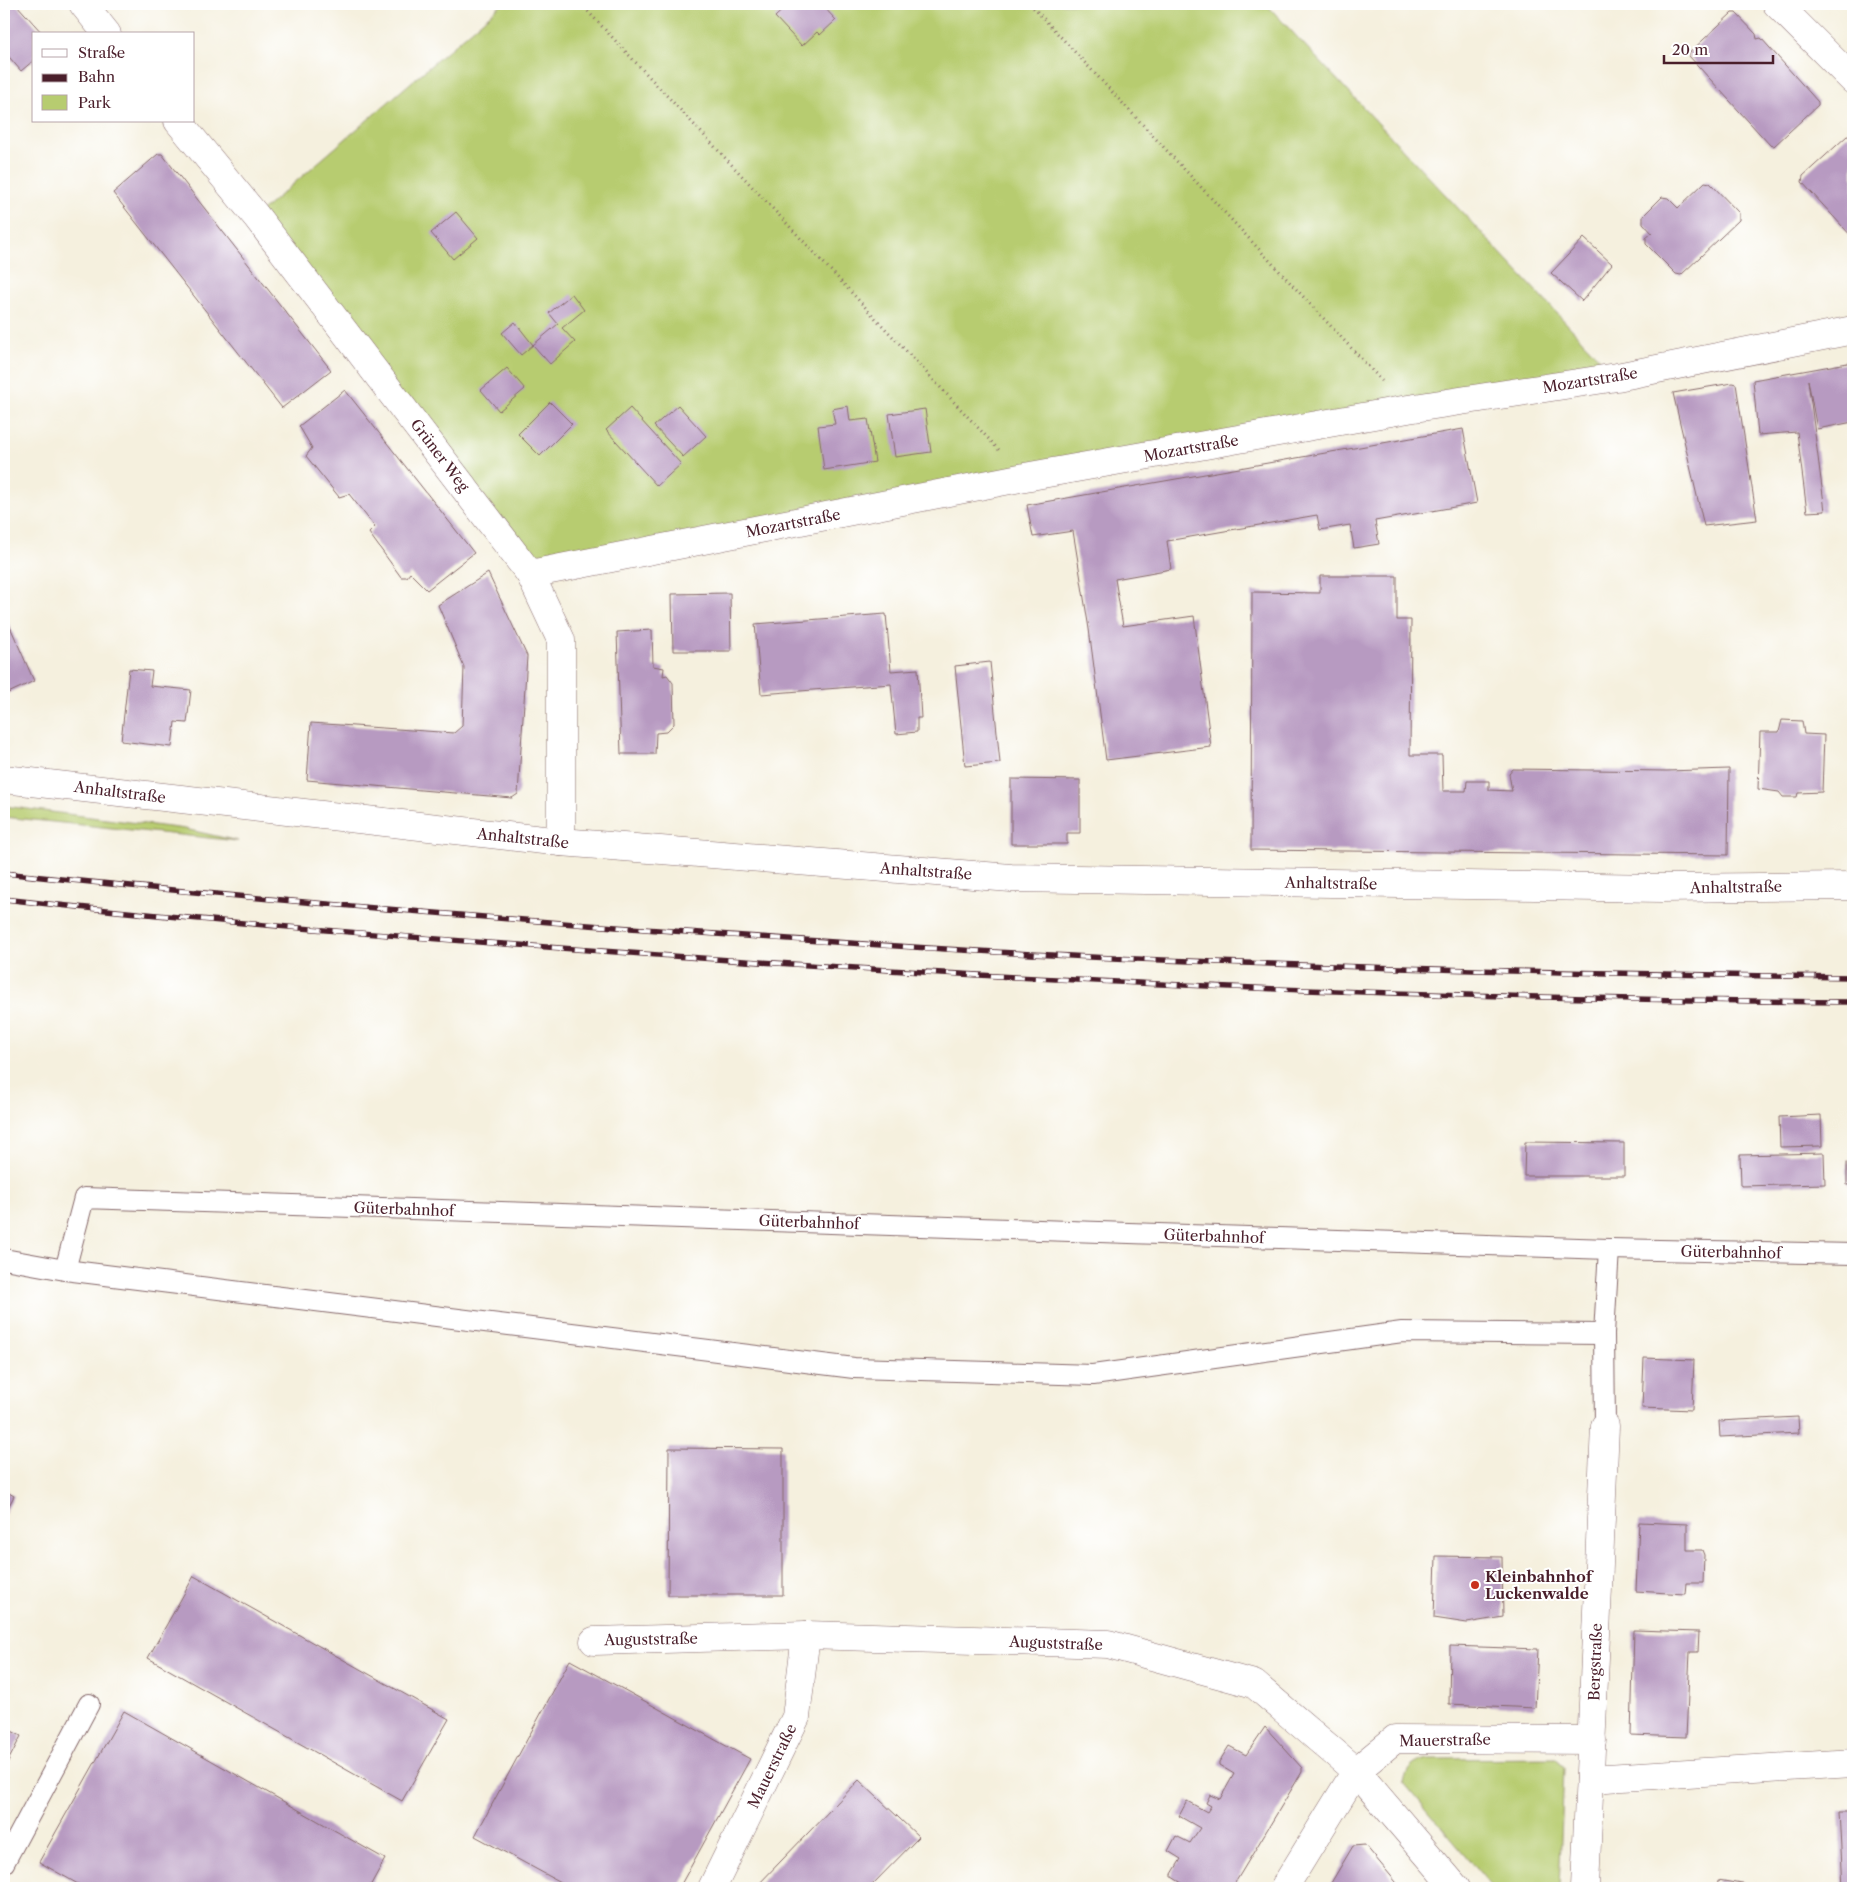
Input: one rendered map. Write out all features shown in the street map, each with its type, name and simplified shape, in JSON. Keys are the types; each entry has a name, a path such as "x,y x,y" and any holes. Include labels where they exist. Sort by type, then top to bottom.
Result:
{"street":[{"path":"83,4 105,32"},
{"path":"1777,4 1853,80"},
{"name":"Grüner Weg","path":"179,122 256,216 530,574 561,640 560,842"},
{"name":"Mozartstraße","path":"530,574 1025,477 1408,409 1617,377 1853,330"},
{"name":"Anhaltstraße","path":"4,779 560,842 1012,878 1661,888 1853,886"},
{"name":"Bergstraße","path":"1585,1888 1605,1426"},
{"name":"Mauerstraße","path":"712,1888 796,1717 806,1635"},
{"name":"Auguststraße","path":"594,1640 806,1635 1108,1644 1254,1684 1356,1771 1456,1888"},
{"name":"Mauerstraße","path":"1284,1888 1356,1771 1395,1739 1592,1740"},
{"path":"1590,1779 1853,1763"}],"lane":[{"name":"Güterbahnhof","path":"64,1270 84,1198 1609,1249 1853,1254"},
{"path":"1605,1426 1604,1334 1609,1249"},
{"path":"4,1259 64,1270 854,1368 1093,1375 1402,1332 1604,1334"},
{"path":"4,1863 89,1704"}],"path":[{"path":"581,4 1025,477"},
{"path":"1030,4 1408,409"}],"green space":[{"path":"502,4 1266,4 1617,377 530,574 256,216"},
{"path":"4,806 185,829 238,841 4,817"},
{"path":"1556,1758 1564,1768 1559,1888 1493,1888 1404,1783 1407,1773 1412,1766 1429,1759"}],"building":[{"path":"11,4 16,4 41,32 32,32 32,62 21,71 4,51 4,10"},
{"path":"789,4 821,4 836,20 820,35 817,32 802,46 775,17"},
{"path":"1732,13 1736,13 1756,34 1757,39 1761,38 1818,102 1818,105 1774,146 1770,145 1689,56 1689,53"},
{"path":"1847,136 1853,137 1853,238 1802,182 1803,176"},
{"path":"158,154 162,154 331,370 282,408 113,193"},
{"path":"1705,182 1710,183 1739,213 1739,220 1681,275 1676,274 1646,244 1646,238 1652,233 1643,223 1643,216 1662,197 1668,198 1678,208"},
{"path":"456,212 478,238 453,259 431,233"},
{"path":"1584,238 1612,264 1582,301 1551,273"},
{"path":"572,294 584,310 562,328 575,342 550,364 533,345 558,324 549,313"},
{"path":"515,322 533,345 521,355 502,333"},
{"path":"1853,362 1853,422 1817,429 1808,380 1825,511 1807,512 1797,432 1758,435 1753,380"},
{"path":"507,368 525,389 499,411 481,390"},
{"path":"1732,383 1736,384 1757,520 1704,526 1673,393"},
{"path":"345,390 474,553 427,590 410,573 407,577 401,577 369,533 375,527 349,494 339,497 306,456 312,448 299,426"},
{"path":"550,402 572,424 540,456 518,434"},
{"path":"678,405 706,436 683,457 654,426"},
{"path":"848,406 850,421 868,419 875,462 824,470 818,426 835,424 832,409"},
{"path":"630,408 681,464 657,486 606,430"},
{"path":"925,409 931,452 895,457 889,414"},
{"path":"1463,429 1477,503 1375,521 1379,544 1354,548 1350,525 1320,530 1317,515 1167,541 1171,569 1115,579 1123,626 1194,616 1211,747 1106,760 1089,629 1073,531 1033,537 1027,505"},
{"path":"488,573 527,656 518,794 512,798 307,780 311,723 454,733 462,726 464,667 438,605"},
{"path":"1320,576 1397,576 1397,620 1411,620 1410,755 1442,755 1443,791 1466,791 1467,781 1489,781 1489,790 1512,791 1509,774 1513,769 1667,771 1729,769 1728,855 1251,850 1252,592 1320,593"},
{"path":"730,593 731,651 673,651 672,594"},
{"path":"4,613 34,681 4,695"},
{"path":"886,614 891,671 918,669 921,718 917,718 917,732 896,734 891,684 761,694 755,624"},
{"path":"652,630 653,666 664,668 663,676 667,675 673,683 674,724 666,732 656,733 655,754 621,754 617,632"},
{"path":"990,662 1000,763 965,766 955,666"},
{"path":"129,669 152,671 150,686 191,690 187,723 175,722 172,747 121,741"},
{"path":"1782,720 1802,721 1804,734 1824,735 1822,792 1798,793 1797,797 1783,797 1779,792 1758,789 1760,732 1779,732"},
{"path":"1011,779 1080,780 1080,833 1067,833 1067,844 1011,844"},
{"path":"1821,1115 1822,1146 1780,1147 1779,1117"},
{"path":"1525,1142 1624,1143 1624,1176 1524,1176"},
{"path":"1824,1153 1825,1184 1741,1186 1740,1155"},
{"path":"1847,1163 1853,1163 1853,1185 1847,1185"},
{"path":"1644,1358 1694,1360 1692,1410 1642,1408"},
{"path":"1798,1417 1799,1433 1720,1437 1719,1421"},
{"path":"669,1448 783,1449 783,1595 668,1595"},
{"path":"4,1490 14,1496 4,1515"},
{"path":"1639,1522 1687,1524 1687,1550 1702,1550 1704,1555 1703,1583 1686,1583 1685,1594 1636,1591"},
{"path":"1436,1556 1502,1557 1503,1617 1467,1623 1434,1618"},
{"path":"194,1576 449,1719 402,1801 148,1658"},
{"path":"1634,1630 1699,1632 1698,1652 1690,1652 1686,1737 1631,1735"},
{"path":"1450,1646 1538,1649 1535,1708 1449,1704"},
{"path":"570,1660 750,1759 679,1888 571,1888 475,1836"},
{"path":"124,1711 385,1859 369,1888 85,1888 39,1862"},
{"path":"4,1727 21,1736 4,1769"},
{"path":"1265,1727 1302,1768 1302,1772 1232,1888 1190,1888 1172,1877 1181,1859 1168,1851 1176,1836 1190,1843 1200,1828 1179,1816 1187,1801 1207,1812 1211,1806 1206,1803 1210,1795 1220,1799 1234,1774 1219,1765 1229,1746 1246,1755"},
{"path":"859,1780 919,1837 869,1888 755,1888"},
{"path":"1839,1811 1853,1811 1853,1888 1843,1888"},
{"path":"1365,1845 1401,1888 1328,1888 1353,1846"},
{"path":"1718,1880 1759,1887 1759,1888 1717,1888"}],"railway":[{"path":"4,873 442,914 965,950 1185,961 1376,967 1853,977"},
{"path":"4,899 163,916 403,936 644,954 946,973 1248,988 1399,993 1853,1002"}],"place":[{"name":"Kleinbahnhof Luckenwalde","path":"1475,1585"}]}
